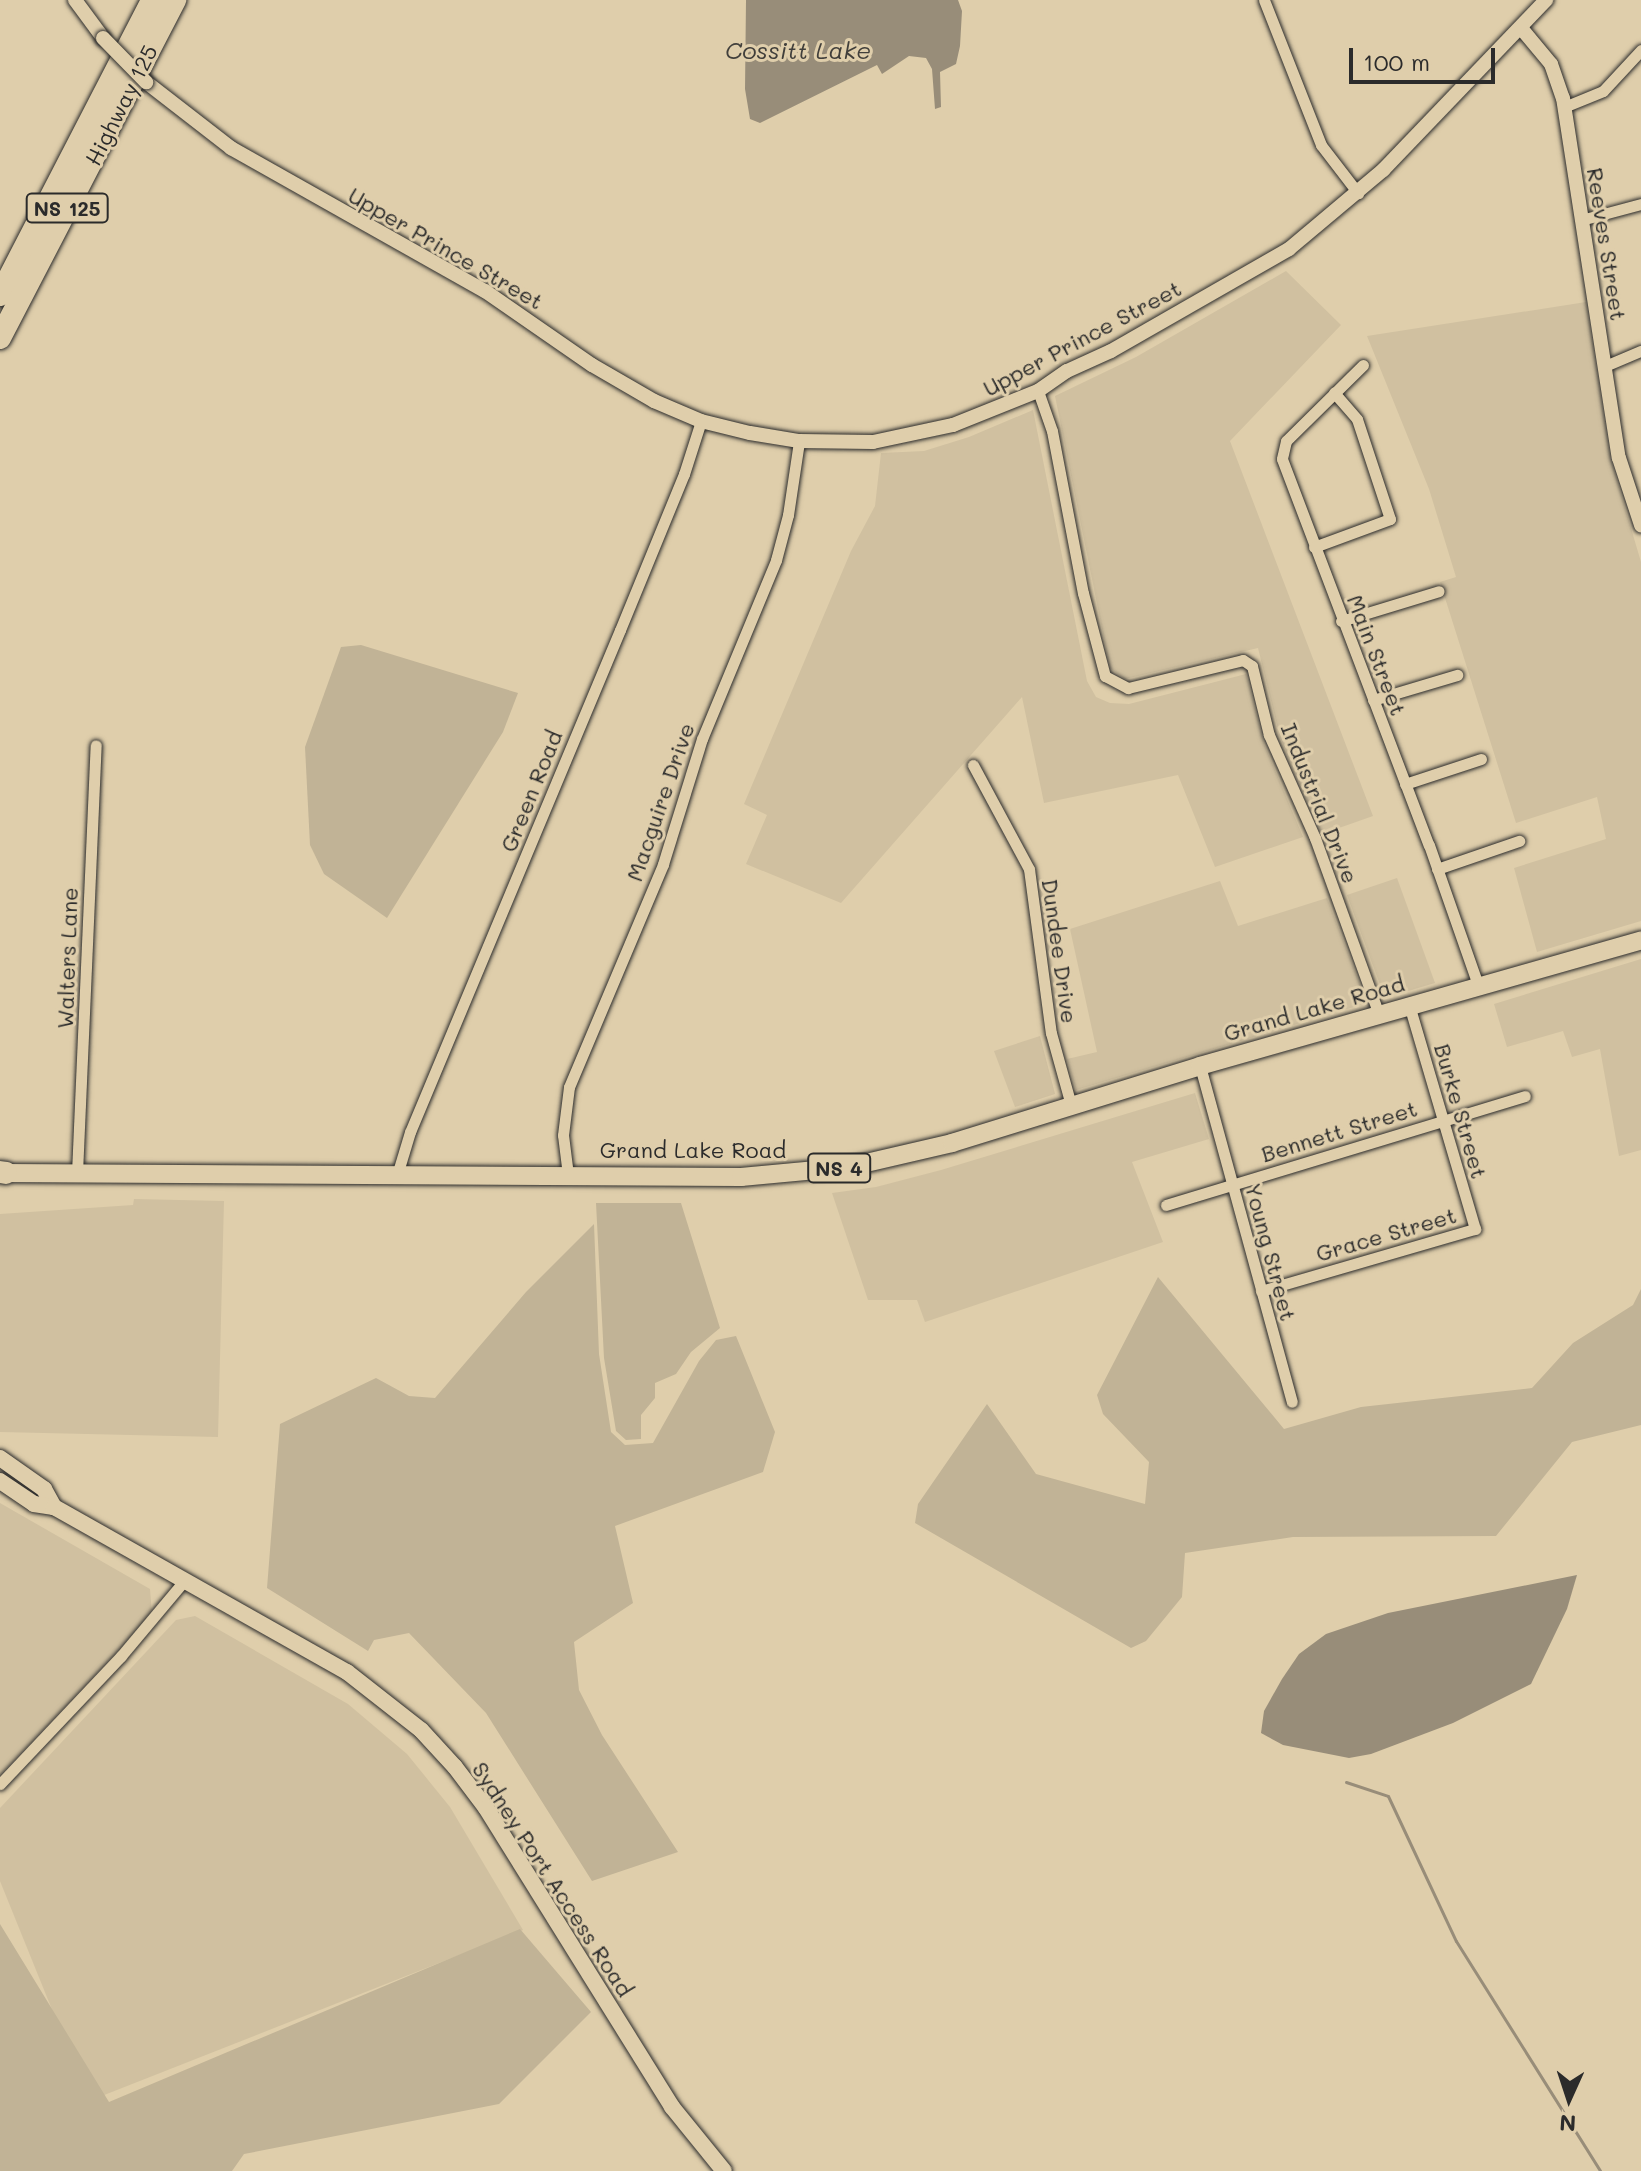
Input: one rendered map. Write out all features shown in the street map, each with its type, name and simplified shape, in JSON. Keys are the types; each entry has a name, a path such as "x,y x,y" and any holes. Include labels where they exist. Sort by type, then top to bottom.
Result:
{"highway":[{"name":"Highway 125","path":"0,295 152,0"},
{"name":"Highway 125","path":"0,338 175,0"}],"main road":[{"name":"Grand Lake Road","path":"1,1173 750,1176 849,1167 952,1143 1200,1066 1641,940"},
{"name":"Sydney Port Access Road","path":"0,1458 44,1489 54,1507"},
{"name":"Sydney Port Access Road","path":"0,1481 34,1504 54,1507 356,1678 403,1714 439,1748 500,1829 672,2107 724,2171"}],"street":[{"name":"Upper Prince Street","path":"75,0 103,38 146,82 202,128 252,161 485,291 592,365 654,401 701,421 799,441 873,442 908,437 976,417 1038,391 1067,371 1111,351 1289,249 1358,193 1546,0"},
{"path":"1264,0 1318,139 1331,162 1358,193"},
{"name":"Reeves Street","path":"1521,28 1551,64 1564,107 1619,458 1641,525"},
{"path":"1564,107 1599,94 1641,50"},
{"path":"1581,220 1641,204"},
{"path":"1605,366 1641,351"},
{"name":"Main Street","path":"1363,365 1286,441 1282,452 1341,621 1437,869 1478,985"},
{"name":"Industrial Drive","path":"1038,391 1052,431 1083,593 1105,676 1128,688 1243,660 1252,666 1269,735 1315,838 1379,1015"},
{"path":"1314,547 1390,519 1357,419 1334,393"},
{"name":"Green Road","path":"397,1175 410,1132 684,474 701,421"},
{"name":"Macguire Drive","path":"568,1175 563,1135 569,1087 663,864 704,734 776,560 788,515 799,441"},
{"path":"1341,621 1439,591"},
{"path":"1373,700 1457,675"},
{"name":"Walters Lane","path":"77,1173 96,745"},
{"path":"1405,784 1481,759"},
{"name":"Dundee Drive","path":"973,765 1029,869 1051,1033 1071,1105"},
{"path":"1437,869 1519,841"},
{"name":"Burke Street","path":"1409,1005 1475,1229"},
{"name":"Young Street","path":"1200,1066 1292,1402"},
{"name":"Bennett Street","path":"1166,1205 1525,1096"},
{"name":"Grace Street","path":"1261,1291 1475,1229"},
{"path":"0,1784 121,1656 184,1581"}],"shaded area":[{"path":"1286,271 1341,325 1230,441 1373,816 1322,834 1280,737 1258,648 1125,679 1110,668 1055,396 1136,357"},
{"path":"1586,302 1610,457 1641,562 1641,921 1537,952 1514,868 1606,839 1597,797 1516,823 1440,582 1456,577 1429,489 1367,336"},
{"path":"1033,410 1087,681 1096,697 1110,703 1129,704 1246,674 1264,744 1303,837 1215,867 1178,775 1044,803 1022,697 841,903 746,864 767,815 744,804 851,551 875,506 881,453 924,451 969,437"},
{"path":"361,645 518,693 503,732 387,918 324,874 310,845 305,747 341,647"},
{"path":"1397,878 1435,983 1385,998 1347,895"},
{"path":"1220,881 1238,926 1327,898 1367,1003 1076,1090 1067,1059 1097,1052 1070,929"},
{"path":"1641,959 1641,1150 1619,1156 1600,1049 1572,1057 1563,1031 1507,1047 1494,1004"},
{"path":"1040,1036 1055,1094 1015,1107 994,1051"},
{"path":"1195,1093 1209,1139 1132,1162 1163,1242 925,1322 917,1300 868,1300 832,1193 876,1187 941,1170"},
{"path":"134,1199 224,1201 218,1437 0,1432 0,1214 133,1205"},
{"path":"596,1203 681,1203 720,1328 691,1352 676,1374 655,1383 655,1398 641,1415 641,1439 626,1440 616,1431 604,1358"},
{"path":"594,1224 599,1354 611,1432 625,1445 653,1443 699,1361 716,1340 736,1336 775,1432 763,1472 615,1526 633,1603 574,1642 579,1690 602,1735 678,1852 592,1881 486,1713 409,1633 374,1640 368,1651 267,1588 280,1424 376,1378 409,1396 435,1398 526,1292"},
{"path":"1158,1277 1284,1429 1361,1407 1532,1388 1573,1343 1633,1305 1641,1289 1641,1425 1572,1442 1496,1536 1293,1537 1185,1553 1182,1597 1146,1641 1131,1648 915,1523 918,1504 987,1404 1036,1474 1145,1504 1149,1462 1103,1414 1097,1395"},
{"path":"0,1503 150,1589 152,1615 0,1775"},
{"path":"195,1616 348,1704 407,1754 450,1807 523,1930 89,2101 0,1881 0,1808 176,1620"},
{"path":"0,1924 109,2102 520,1929 591,2012 499,2104 244,2154 232,2171 0,2171"}],"water":[{"name":"Cossitt Lake","path":"746,0 958,0 962,11 960,46 956,64 940,72 941,107 935,109 932,69 926,58 909,56 882,74 877,65 760,123 750,119 745,89"},
{"path":"1577,1575 1567,1609 1531,1684 1453,1723 1371,1754 1349,1758 1283,1745 1261,1733 1264,1711 1282,1679 1299,1654 1326,1634 1388,1613"}],"waterway":[{"path":"1346,1782 1388,1796 1456,1941 1600,2171"}]}
